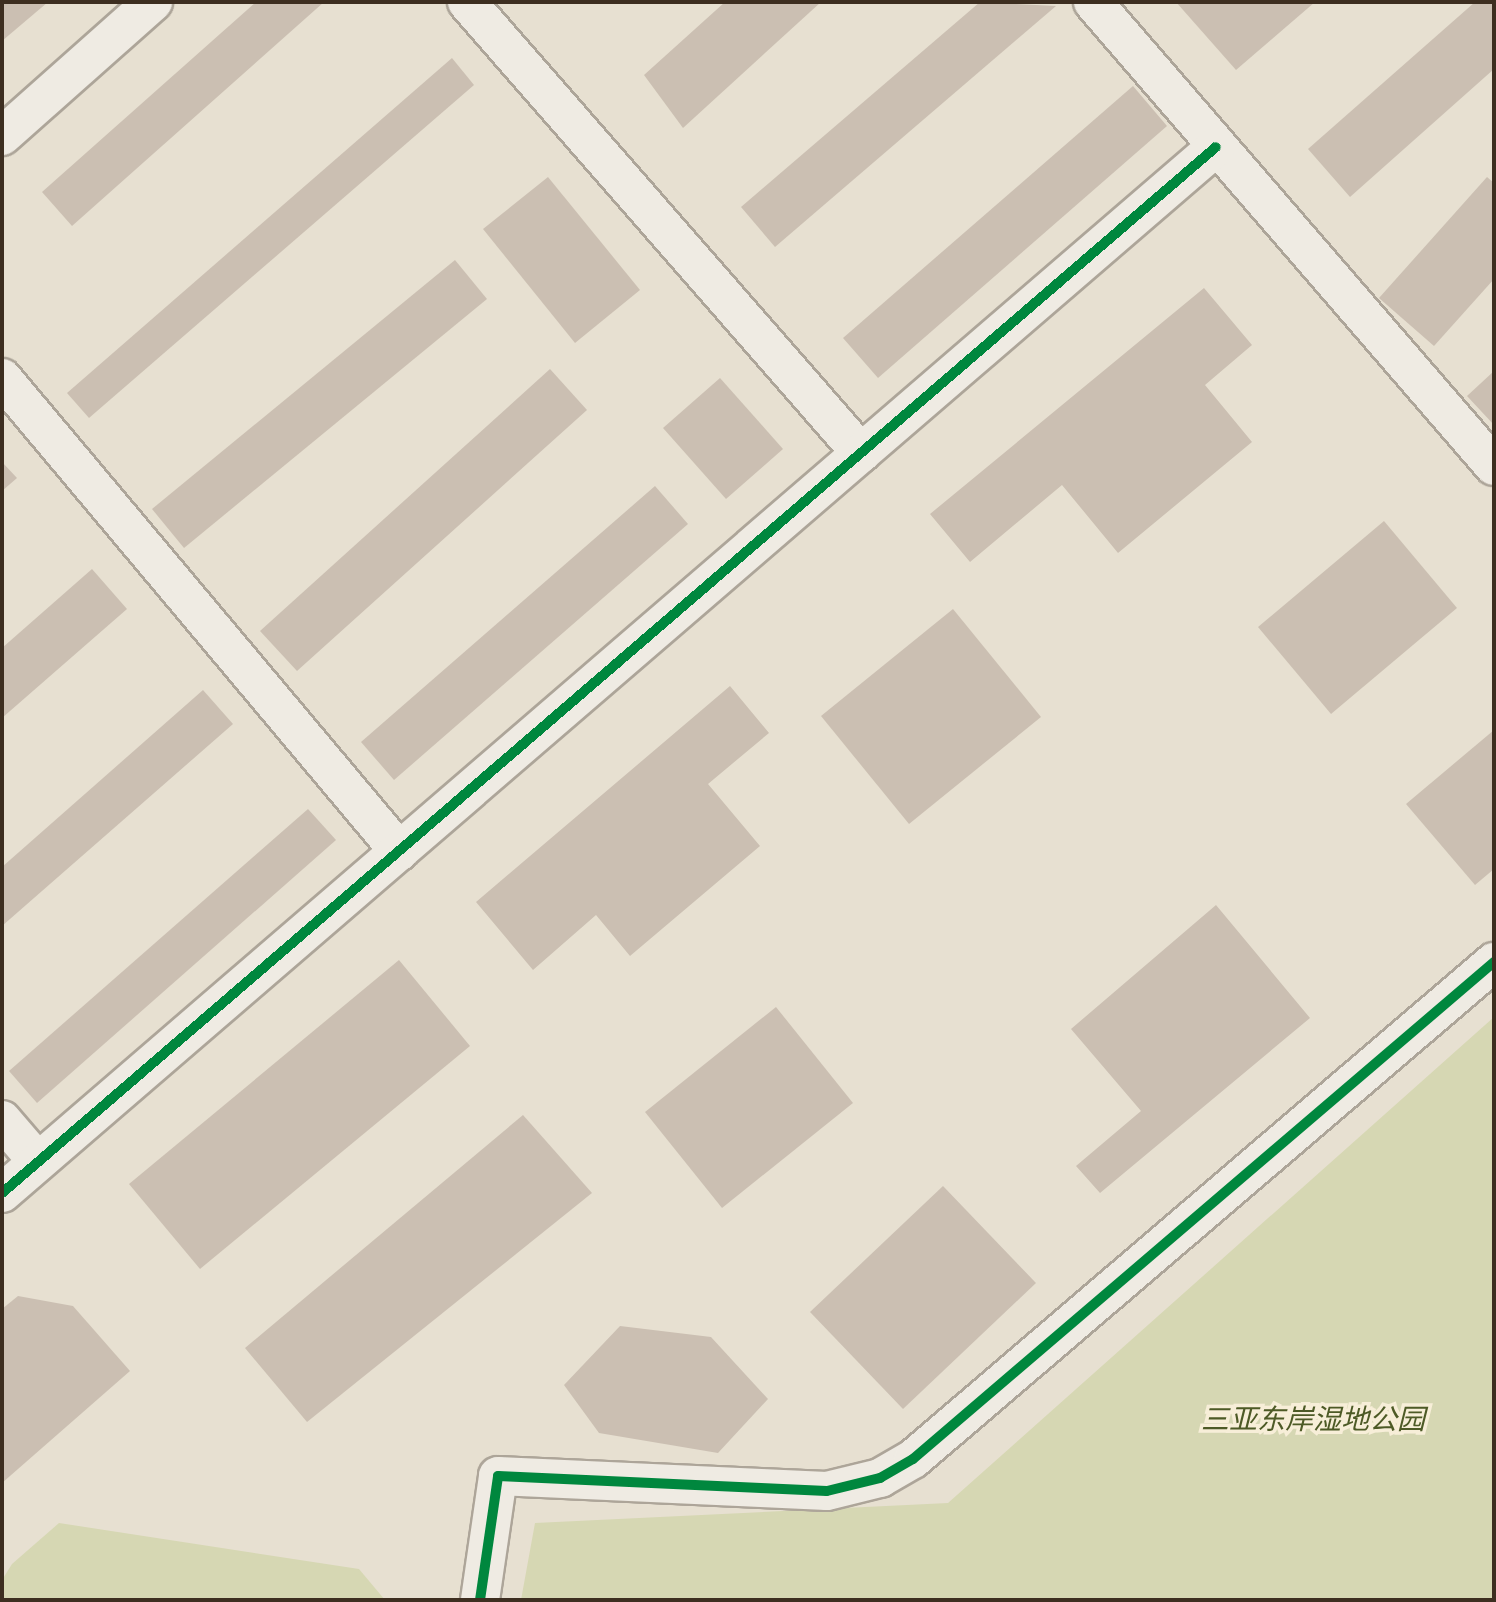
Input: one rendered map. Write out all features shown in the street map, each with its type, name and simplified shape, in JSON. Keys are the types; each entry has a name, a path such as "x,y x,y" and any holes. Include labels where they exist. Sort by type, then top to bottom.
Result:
{"street":[{"path":"2,136 153,2"},
{"path":"467,2 861,453"},
{"path":"1093,2 1494,466"},
{"path":"2,1193 1216,147"},
{"path":"2,378 399,851"},
{"path":"480,1600 498,1476 827,1491 869,1482 913,1459 1494,962"},
{"path":"2,1120 38,1162"}],"green space":[{"name":"三亚东岸湿地公园","path":"1494,1017 1494,1600 521,1600 535,1523 948,1503"},
{"path":"59,1523 359,1569 385,1600 2,1600 2,1580 12,1564"}],"building":[{"path":"2,2 48,2 2,41"},
{"path":"256,2 324,2 72,226 42,192"},
{"path":"725,2 821,2 683,128 644,75"},
{"path":"980,2 1056,6 775,247 741,207"},
{"path":"1176,2 1315,2 1236,70"},
{"path":"1475,2 1494,2 1494,69 1350,197 1308,149"},
{"path":"452,58 474,85 89,418 67,393"},
{"path":"1133,86 1167,126 878,378 843,338"},
{"path":"548,177 640,290 575,343 483,229"},
{"path":"1487,177 1494,183 1494,279 1434,346 1379,298"},
{"path":"455,260 487,299 184,548 152,509"},
{"path":"1204,288 1252,345 1205,385 1252,442 1118,553 1062,485 970,562 930,514"},
{"path":"550,369 587,410 297,671 260,631"},
{"path":"1494,371 1494,425 1467,396"},
{"path":"720,378 783,449 726,499 663,428"},
{"path":"2,462 17,478 2,491"},
{"path":"655,486 688,524 394,780 361,742"},
{"path":"1384,521 1457,608 1331,714 1258,627"},
{"path":"92,569 127,609 2,718 2,648"},
{"path":"953,609 1041,717 909,824 821,716"},
{"path":"730,686 769,733 708,784 760,846 630,956 596,915 533,970 476,902"},
{"path":"203,690 233,724 2,926 2,867"},
{"path":"1494,730 1494,869 1475,885 1406,804"},
{"path":"308,809 336,840 37,1103 9,1071"},
{"path":"1216,905 1310,1018 1100,1193 1076,1166 1141,1111 1071,1029"},
{"path":"399,960 470,1046 200,1269 129,1184"},
{"path":"776,1007 853,1103 722,1208 645,1112"},
{"path":"523,1115 592,1193 307,1422 245,1348"},
{"path":"943,1186 1036,1283 903,1409 810,1312"},
{"path":"18,1296 73,1306 130,1371 2,1483 2,1309"},
{"path":"620,1326 711,1337 768,1399 718,1453 599,1433 564,1385"}],"cycle path":[{"path":"2,1193 1216,147"},
{"path":"480,1600 498,1476 827,1491 880,1478 913,1459 1494,962"}]}
